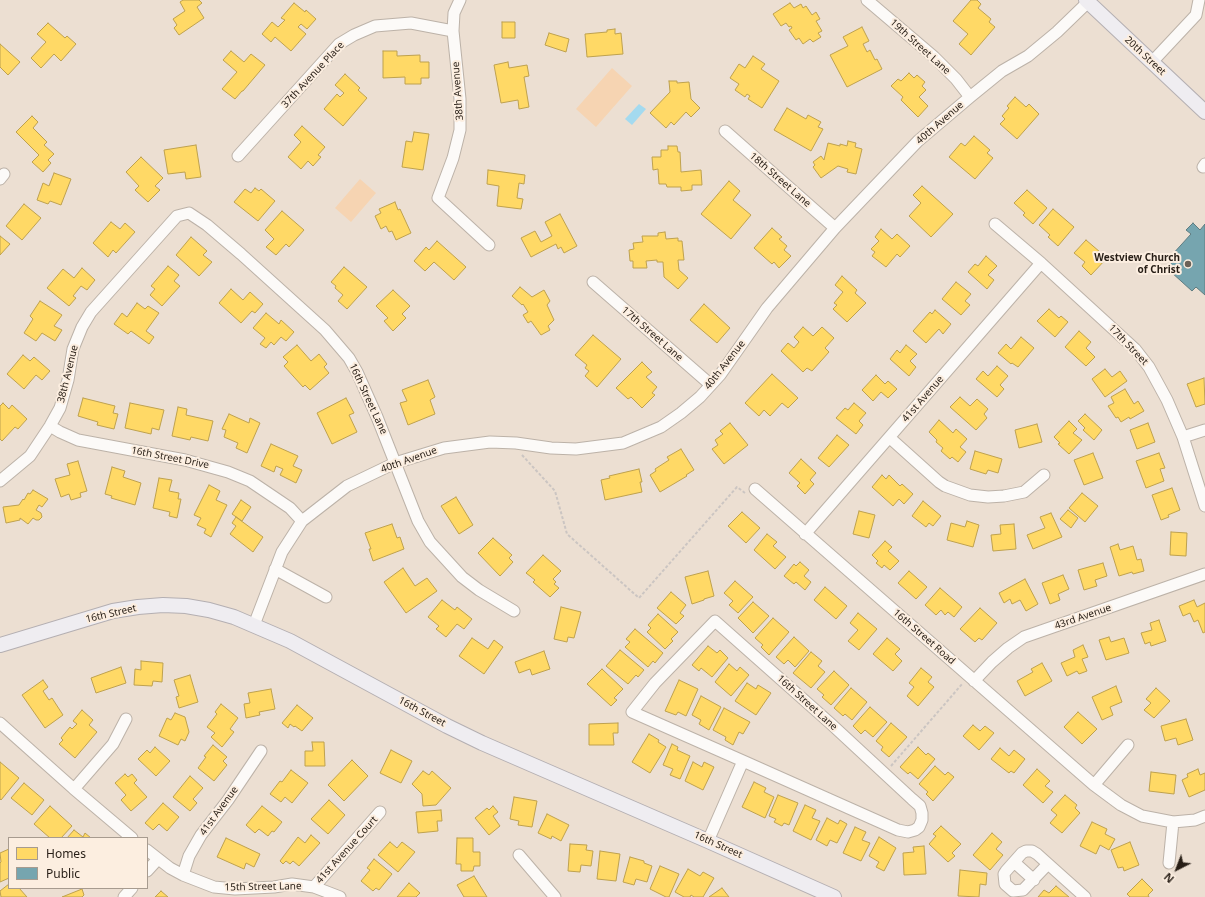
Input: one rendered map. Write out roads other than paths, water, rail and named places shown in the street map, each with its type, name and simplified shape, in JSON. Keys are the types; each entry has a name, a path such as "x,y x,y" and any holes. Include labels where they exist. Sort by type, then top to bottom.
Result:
{"main road":[{"name":"20th Street","path":"1087,1 1205,112"},
{"name":"16th Street","path":"0,645 113,611 138,607 186,606 209,610 234,617 290,641 447,726 482,743 834,897"}],"street":[{"name":"38th Avenue","path":"460,0 454,13 453,31 460,99 460,130 454,158 438,198 489,245"},
{"name":"19th Street Lane","path":"867,0 934,57 970,97"},
{"path":"1152,62 1201,15 1200,0"},
{"name":"40th Avenue","path":"254,625 282,552 302,521 347,486 395,463 444,448 490,442 576,449 623,443 661,426 686,409 700,397 720,375 767,308 835,228 918,141 1002,71 1028,56 1057,32 1087,1"},
{"name":"37th Avenue Place","path":"238,156 339,44 354,35 375,26 411,23 453,31"},
{"name":"18th Street Lane","path":"725,131 835,228"},
{"name":"16th Street Lane","path":"184,214 190,213 241,254 325,330 349,358 363,385 418,521 430,542 462,577 479,590 514,611"},
{"name":"38th Avenue","path":"0,481 30,456 60,408 68,380 73,349 82,327 91,312 176,216 184,214"},
{"name":"17th Street","path":"995,224 1041,263 1135,349 1149,367 1167,400 1182,437 1205,506"},
{"name":"41st Avenue","path":"805,534 1041,263"},
{"name":"17th Street Lane","path":"593,282 711,385"},
{"name":"16th Street Drive","path":"50,426 78,440 185,460 228,472 250,482 290,508 302,521"},
{"path":"1182,437 1205,430"},
{"path":"890,438 939,482 945,486 970,495 988,497 1004,496 1024,492 1044,475"},
{"name":"16th Street Road","path":"754,489 1094,785 1121,805 1142,816 1173,822 1195,820 1205,816"},
{"path":"275,569 326,596"},
{"name":"43rd Avenue","path":"971,678 1024,637 1205,574"},
{"name":"16th Street Lane","path":"715,621 825,718 920,806 922,820 919,827 915,830 908,832 898,830 742,761 632,712 655,683 715,621"},
{"path":"74,789 114,744 126,719"},
{"path":"0,723 131,837"},
{"path":"1094,785 1128,745"},
{"name":"41st Avenue","path":"183,875 189,856 201,835 228,800 260,750"},
{"path":"708,841 742,761"},
{"name":"41st Avenue Court","path":"314,887 380,812"},
{"path":"1169,863 1173,822"},
{"name":"15th Street Lane","path":"148,851 170,868 183,875 214,887 234,889 243,893 292,884 314,887 340,897"},
{"path":"1048,864 1034,880 1022,890 1017,891 1008,888 1005,884 1004,874 1022,853 1032,851 1037,854 1085,897"},
{"path":"518,855 555,897"},
{"path":"148,870 158,859"},
{"path":"1014,862 1034,880"},
{"path":"124,897 131,889"}],"water":[{"path":"639,104 646,109 632,125 625,119"}],"place":[{"name":"Westview Church of Christ","path":"1188,264"}]}
